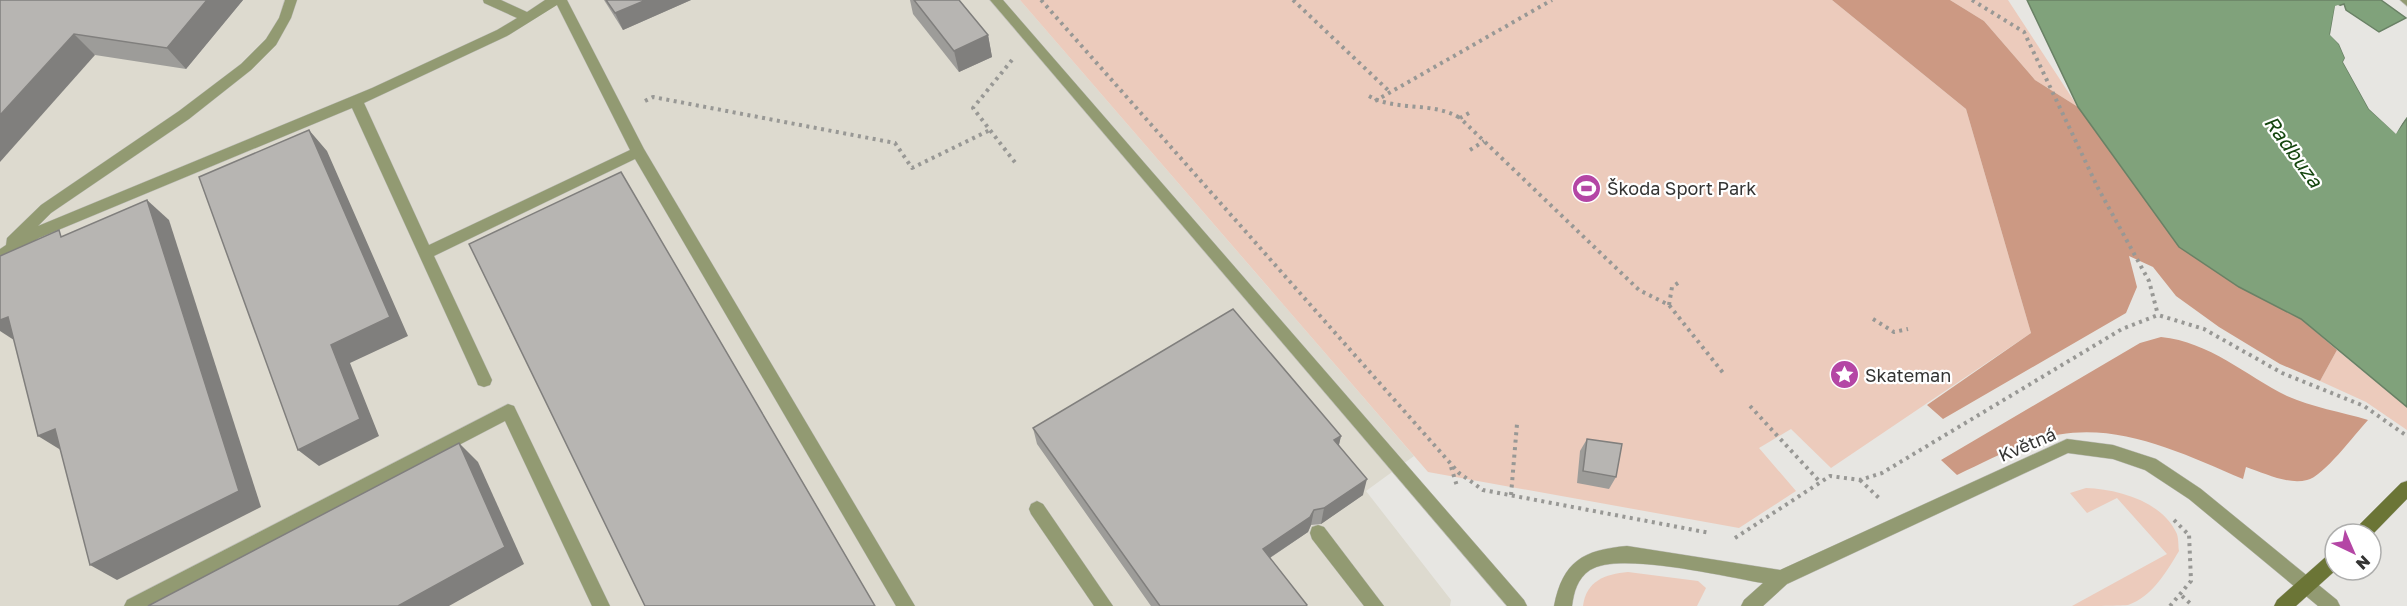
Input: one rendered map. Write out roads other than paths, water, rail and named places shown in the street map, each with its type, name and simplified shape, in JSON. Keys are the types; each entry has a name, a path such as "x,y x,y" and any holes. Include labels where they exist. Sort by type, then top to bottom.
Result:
{"main road":[{"path":"2374,522 2407,488"},
{"path":"2283,606 2323,571"}],"street":[{"path":"0,256 46,209 184,115 246,67 271,42 285,18 291,0"},
{"path":"489,0 527,17"},
{"path":"0,256 34,234 356,101 502,33 555,0"},
{"path":"561,0 638,152 906,606"},
{"path":"996,0 1518,606"},
{"path":"356,101 484,380"},
{"path":"426,253 638,152"},
{"path":"133,606 508,411 601,606"},
{"name":"Květná","path":"1750,606 1781,578 2067,446 2113,452 2150,465 2218,512 2331,606"},
{"path":"1037,509 1104,606"},
{"path":"1318,533 1375,606"},
{"path":"1563,606 1565,587 1579,567 1601,555 1627,554 1781,578"}],"water":[{"name":"Radbuza","path":"2027,0 2381,0 2406,18 2379,32 2346,10 2344,4 2335,7 2330,34 2339,44 2345,58 2343,62 2369,109 2396,133 2407,118 2407,407 2301,319 2239,287 2179,247 2078,107"}],"place":[{"name":"Škoda Sport Park","path":"1586,188"},
{"name":"Skateman","path":"1844,375"}]}
